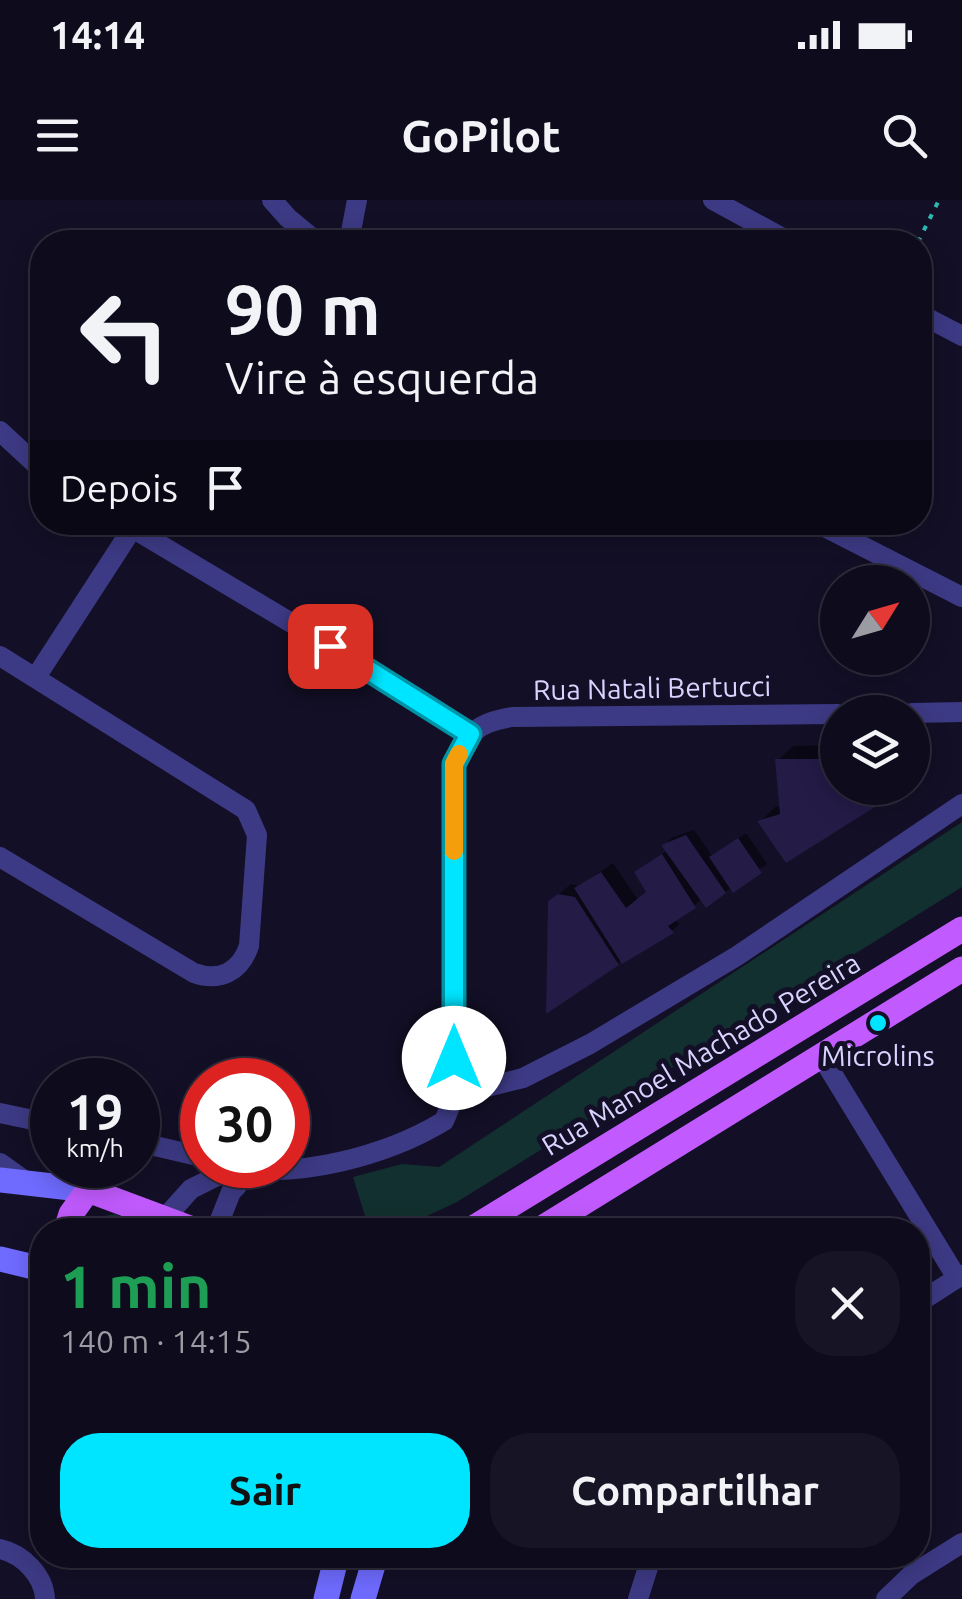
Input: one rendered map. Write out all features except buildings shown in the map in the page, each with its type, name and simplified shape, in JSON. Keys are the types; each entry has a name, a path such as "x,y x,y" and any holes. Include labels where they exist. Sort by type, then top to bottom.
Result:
{"main road":[{"name":"Rua Manoel Machado Pereira","path":"490,1218 962,929"},
{"path":"559,1218 962,969"},
{"path":"0,1180 88,1190 161,1218"},
{"path":"70,1218 88,1190"},
{"path":"0,1259 30,1265"},
{"path":"326,1599 334,1568"},
{"path":"364,1599 372,1568"}],"street":[{"path":"272,200 305,230"},
{"path":"352,230 357,200"},
{"path":"713,200 768,230"},
{"path":"932,320 962,336"},
{"path":"0,431 30,459"},
{"path":"36,678 122,535"},
{"path":"142,535 429,705 470,734 454,764 455,1095 444,1121 388,1150 347,1161 310,1165"},
{"path":"842,535 962,596"},
{"path":"0,656 246,810 257,835 249,946 240,965 231,972 212,977 194,973 0,857"},
{"path":"930,713 962,712"},
{"name":"Rua Natali Bertucci","path":"470,734 487,721 512,717 820,714"},
{"path":"455,1095 524,1078 590,1044 737,956 962,804"},
{"path":"822,1056 923,1218"},
{"path":"0,1113 30,1119"},
{"path":"0,1163 28,1183"},
{"path":"165,1218 193,1188"},
{"path":"221,1218 235,1188"},
{"path":"930,1229 960,1277 930,1295"},
{"path":"930,1563 962,1543"},
{"path":"0,1549 10,1551 30,1565"},
{"path":"32,1568 45,1587 45,1599"},
{"path":"638,1599 648,1568"},
{"path":"886,1599 921,1568"}],"path":[{"path":"924,230 939,200"}],"green space":[{"path":"962,822 962,887 457,1202 423,1218 366,1218 353,1177 402,1164 439,1167"},
{"path":"115,1214 125,1218 93,1218"}],"slow traffic":[{"path":"454,851 454,764 459,754"}],"place":[{"name":"Microlins","path":"878,1023"}],"route":[{"path":"330,646 470,734 454,764 454,1058"}]}
